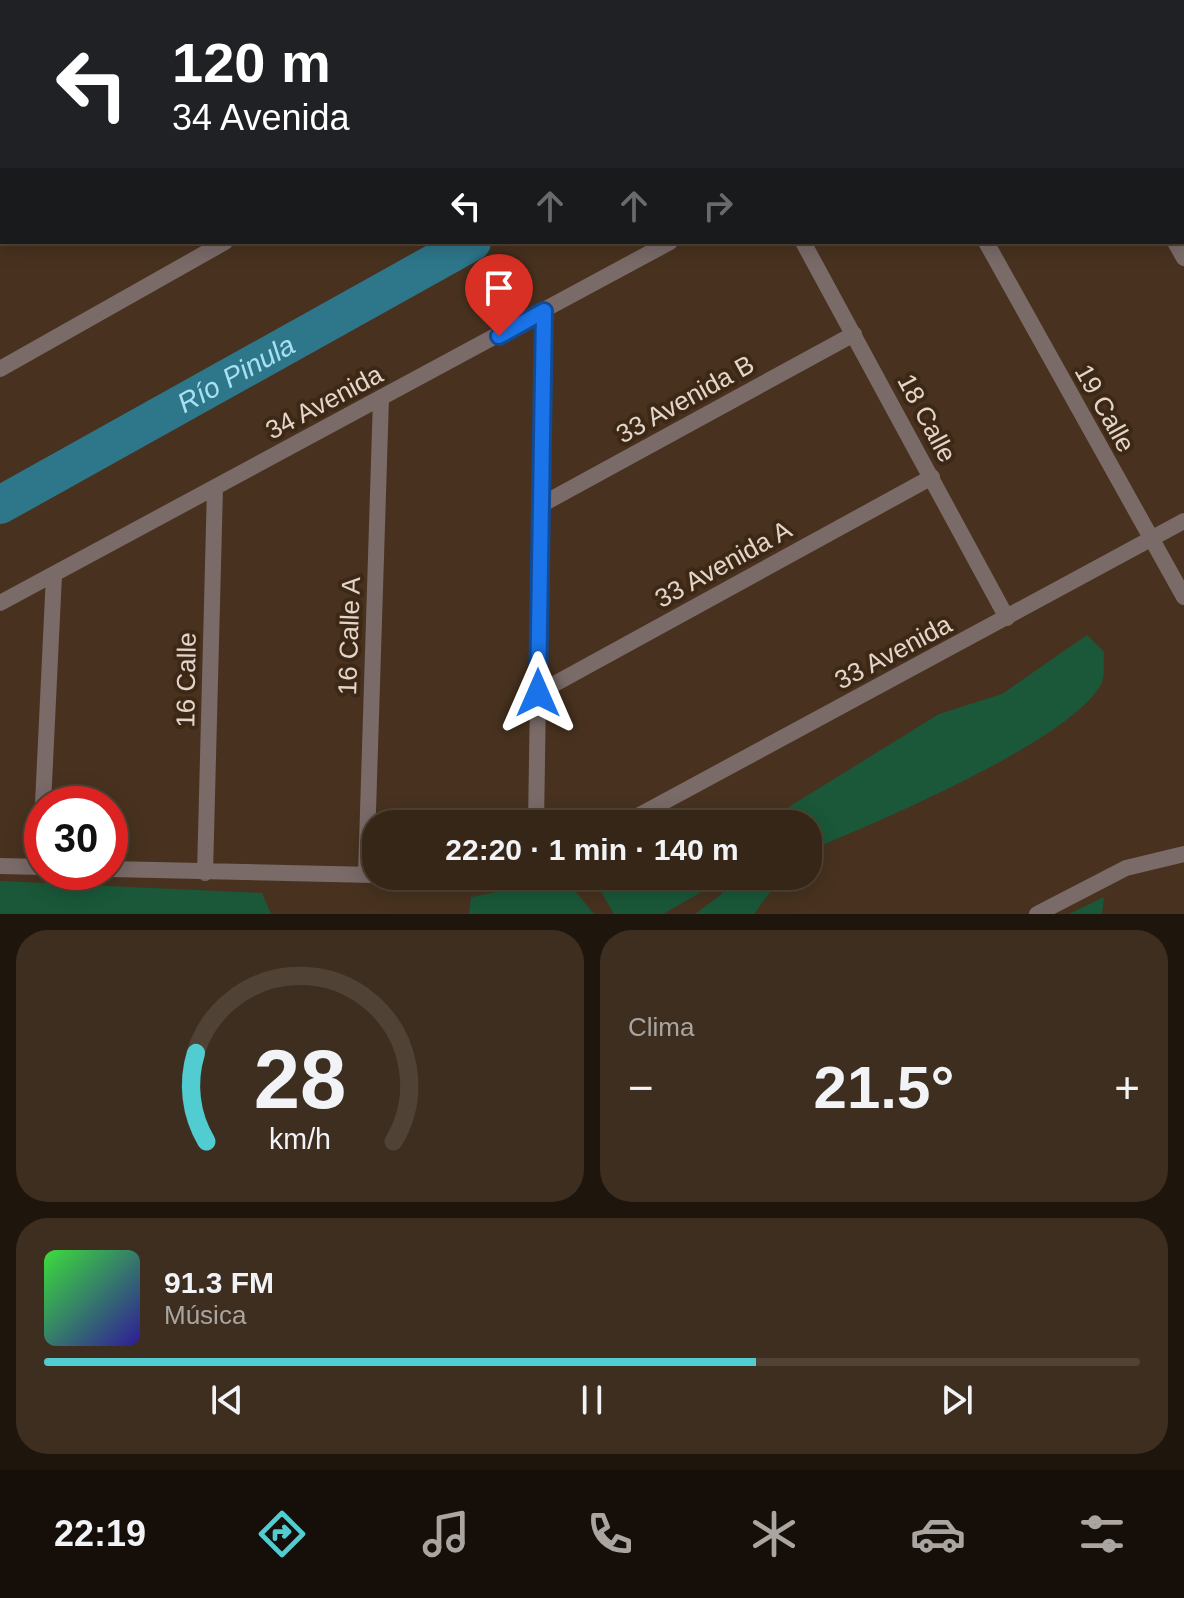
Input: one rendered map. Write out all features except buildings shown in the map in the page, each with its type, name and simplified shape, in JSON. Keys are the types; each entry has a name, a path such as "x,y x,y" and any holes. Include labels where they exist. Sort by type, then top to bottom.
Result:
{"street":[{"path":"0,369 221,244"},
{"name":"34 Avenida","path":"0,603 666,244"},
{"name":"18 Calle","path":"804,244 1007,618"},
{"name":"19 Calle","path":"987,244 1184,597"},
{"path":"536,810 544,311"},
{"name":"33 Avenida B","path":"539,506 854,334"},
{"name":"16 Calle A","path":"372,810 381,398"},
{"name":"33 Avenida A","path":"538,693 932,477"},
{"name":"16 Calle","path":"205,873 215,488"},
{"name":"33 Avenida","path":"649,810 1184,521"},
{"path":"44,786 54,575"},
{"path":"1037,914 1126,868 1184,854"},
{"path":"0,866 24,866"},
{"path":"128,870 362,875"}],"green space":[{"path":"1087,635 1104,652 1102,682 1085,705 1014,754 921,802 822,845 822,810 784,810 939,714 1002,694"},
{"path":"0,881 24,882 24,890 128,890 128,887 262,893 271,914 0,914"},
{"path":"508,890 574,890 594,914 469,914 471,897"},
{"path":"600,890 705,890 663,914 614,914"},
{"path":"722,890 772,890 754,914 695,914 722,894"},
{"path":"1104,897 1102,914 1069,914"}],"waterway":[{"name":"Río Pinula","path":"0,505 468,244"}],"route":[{"path":"499,336 544,311 538,693"}]}
